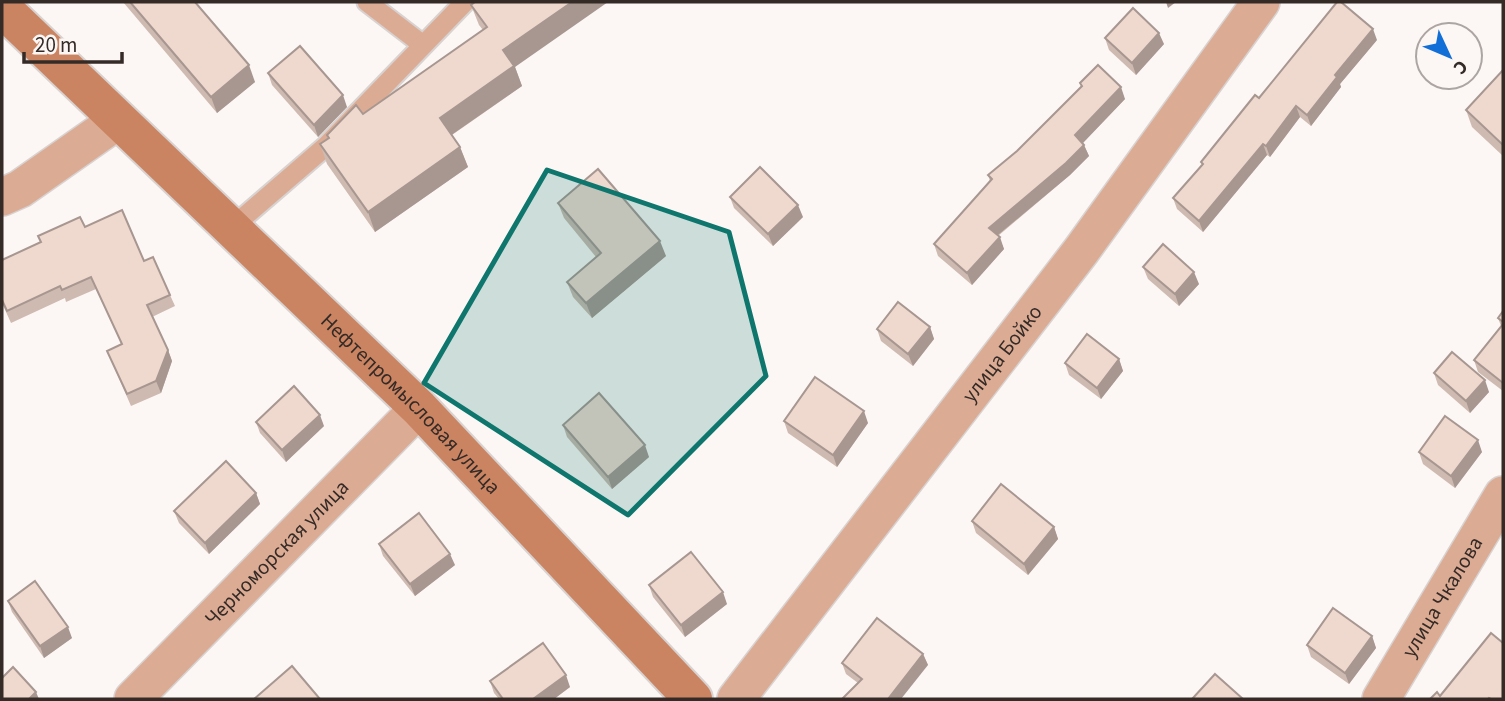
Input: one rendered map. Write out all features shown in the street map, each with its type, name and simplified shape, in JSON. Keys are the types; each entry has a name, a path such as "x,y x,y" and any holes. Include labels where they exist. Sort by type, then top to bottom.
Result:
{"main road":[{"name":"Нефтепромысловая улица","path":"2,8 419,408 693,699"}],"street":[{"name":"улица Бойко","path":"736,699 1081,251 1261,2"},
{"path":"2,197 20,189 117,121"},
{"name":"Черноморская улица","path":"133,699 419,408"},
{"name":"улица Чкалова","path":"1381,699 1503,495"}],"lane":[{"path":"367,2 423,45"},
{"path":"230,229 325,147 465,2"}],"highlighted area":[{"path":"547,170 729,232 766,376 628,515 424,383"}],"building":[{"path":"130,2 195,2 249,65 211,97"},
{"path":"475,2 572,2 503,50 514,66 440,118 460,147 368,212 320,144 329,138 327,135 356,105 363,114 487,27 471,5"},
{"path":"1337,2 1341,2 1373,29 1335,75 1337,77 1307,115 1296,106 1266,146 1263,144 1199,221 1173,198 1203,164 1201,162 1255,95 1259,98"},
{"path":"1133,8 1159,33 1132,63 1105,38"},
{"path":"300,46 343,95 314,125 268,73"},
{"path":"1098,65 1121,87 1075,135 1084,145 989,228 1000,237 967,273 934,244 992,179 988,175 1017,151 1082,86 1080,83"},
{"path":"1503,70 1503,145 1466,110"},
{"path":"760,167 798,205 768,234 730,197"},
{"path":"598,169 660,241 586,303 567,282 601,253 558,203"},
{"path":"122,210 144,261 153,257 170,295 147,305 168,350 156,381 127,394 107,351 122,344 91,277 62,290 60,286 7,311 2,300 2,260 41,242 38,236 80,217 85,227"},
{"path":"1163,244 1194,272 1175,294 1143,267"},
{"path":"898,302 930,327 908,354 877,329"},
{"path":"1503,324 1503,383 1474,360"},
{"path":"1087,334 1119,359 1097,388 1065,363"},
{"path":"1452,352 1485,380 1466,401 1434,373"},
{"path":"815,377 864,411 833,455 784,421"},
{"path":"294,386 320,415 282,450 256,422"},
{"path":"599,393 645,445 608,477 563,425"},
{"path":"1445,416 1478,440 1451,476 1419,452"},
{"path":"226,461 256,493 205,543 174,511"},
{"path":"1001,484 1054,527 1024,564 972,521"},
{"path":"419,513 450,554 410,584 379,544"},
{"path":"691,552 723,592 681,625 649,585"},
{"path":"35,581 68,627 40,646 8,601"},
{"path":"1333,608 1372,636 1345,673 1307,645"},
{"path":"877,618 923,654 888,699 842,699 862,679 842,663"},
{"path":"1491,633 1503,643 1503,699 1430,699 1437,692 1440,696"},
{"path":"543,643 566,675 533,699 503,699 490,681"},
{"path":"292,666 320,699 254,699"},
{"path":"13,667 36,692 29,699 2,699 2,678"},
{"path":"1215,674 1243,699 1192,699"}]}
